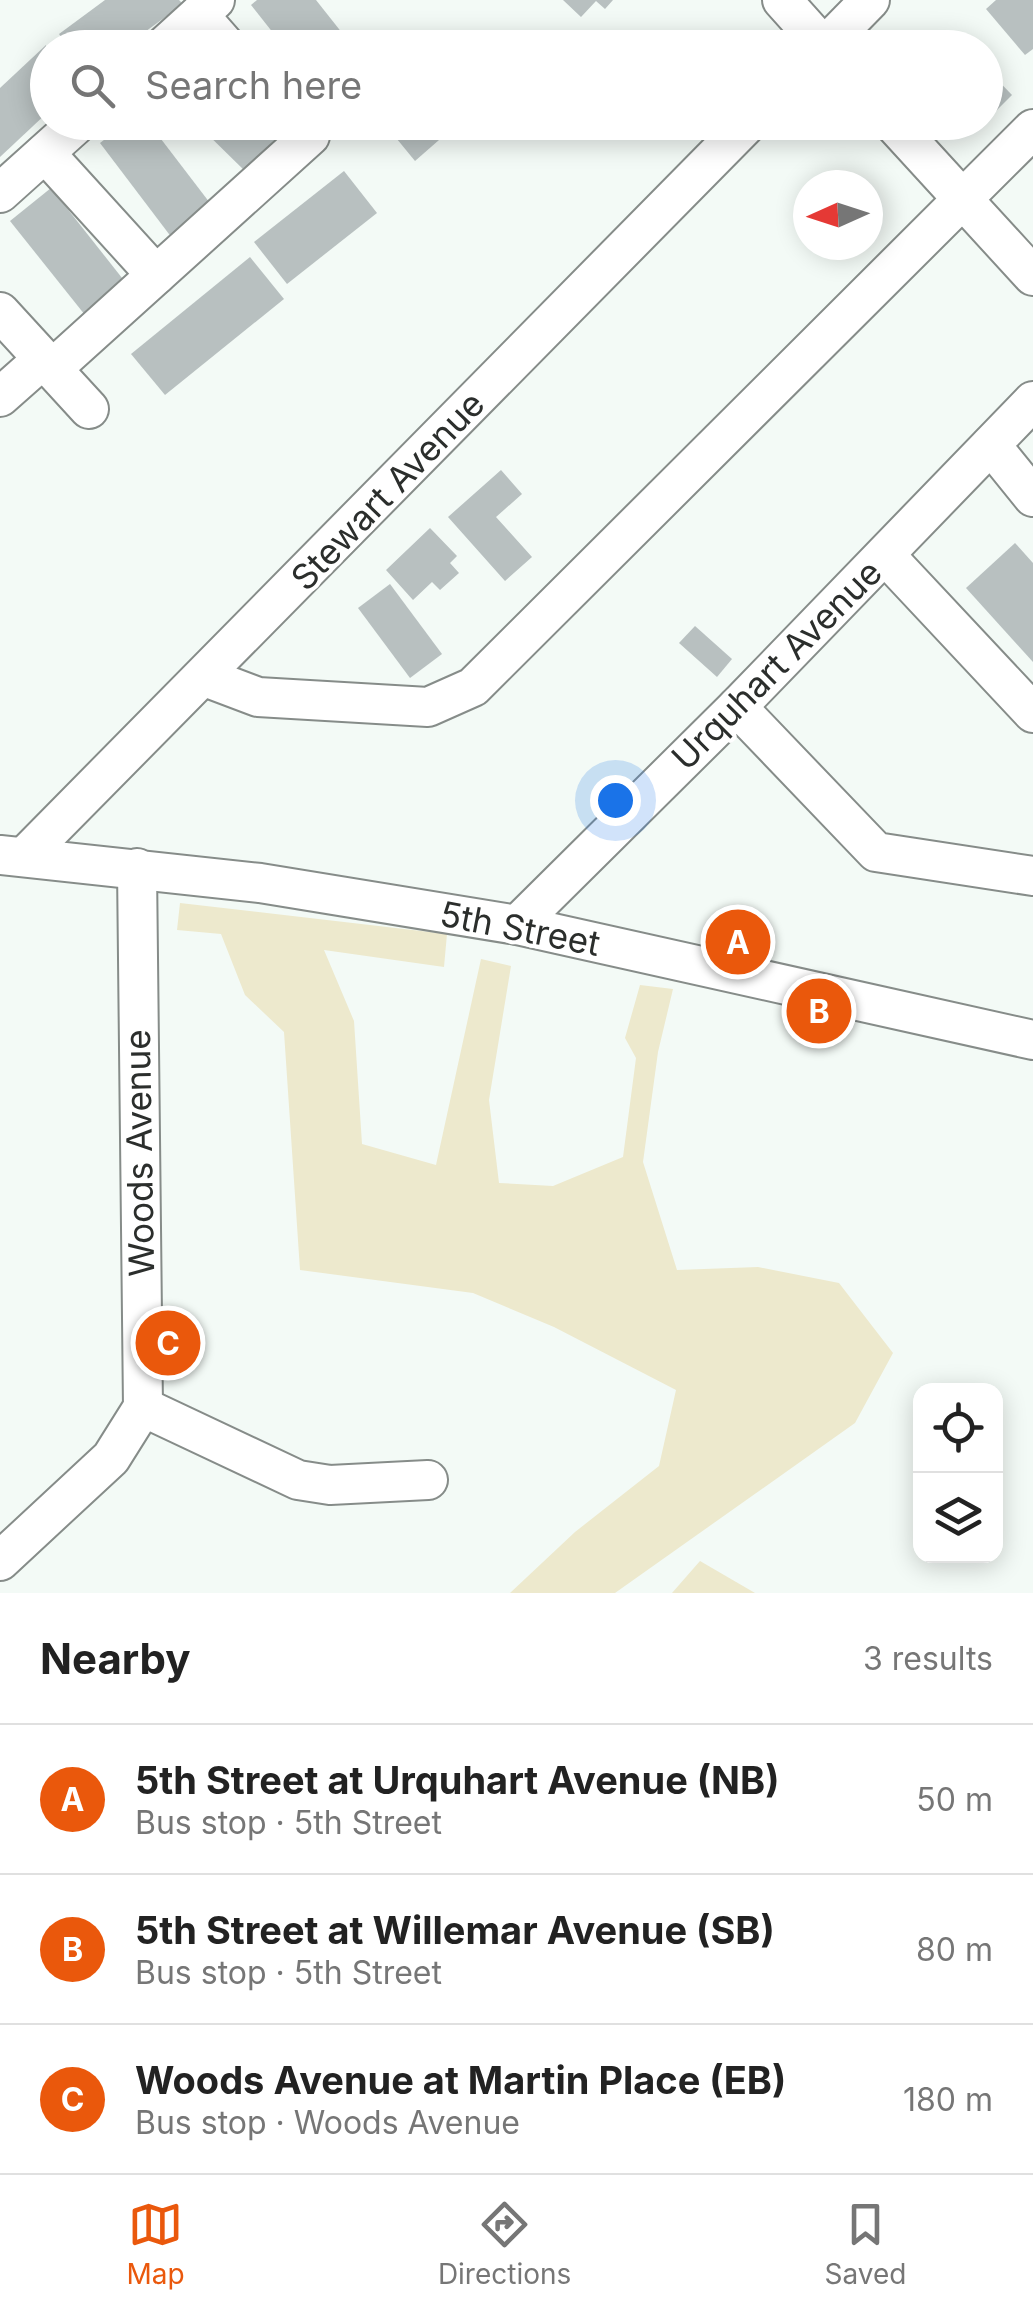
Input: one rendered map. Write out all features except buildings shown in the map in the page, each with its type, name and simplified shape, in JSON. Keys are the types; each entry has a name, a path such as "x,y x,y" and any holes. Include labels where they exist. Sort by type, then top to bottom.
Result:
{"street":[{"path":"782,0 809,30"},
{"path":"841,30 870,0"},
{"path":"182,30 207,8"},
{"path":"205,677 258,697 428,708 473,687 1033,129"},
{"path":"0,193 59,140"},
{"path":"0,397 156,275 306,140"},
{"name":"Stewart Avenue","path":"12,856 205,677 731,140"},
{"path":"908,140 1033,276"},
{"path":"45,153 156,275"},
{"path":"0,312 88,409"},
{"name":"Urquhart Avenue","path":"517,925 737,707 1033,401"},
{"path":"990,445 1033,497"},
{"path":"886,555 1033,713"},
{"path":"737,707 876,852 1033,876"},
{"name":"5th Street","path":"12,856 137,868 517,925 1033,1040"},
{"name":"Woods Avenue","path":"137,868 143,1407"},
{"path":"0,1561 111,1458 143,1407 298,1480 330,1485 428,1480"}],"shaded area":[{"path":"180,903 447,934 444,967 324,950 354,1021 362,1144 436,1165 481,959 511,966 489,1100 499,1183 553,1186 623,1157 636,1058 625,1038 640,985 673,989 658,1052 643,1162 677,1270 758,1267 839,1283 893,1353 855,1423 615,1593 510,1593 575,1532 659,1466 676,1390 554,1327 473,1293 300,1270 284,1032 245,995 221,934 177,930"},
{"path":"700,1561 755,1593 672,1593"}],"place":[{"name":"5th Street at Urquhart Avenue (NB)","path":"738,942"},
{"name":"5th Street at Willemar Avenue (SB)","path":"819,1011"},
{"name":"Woods Avenue at Martin Place (EB)","path":"168,1343"}]}
